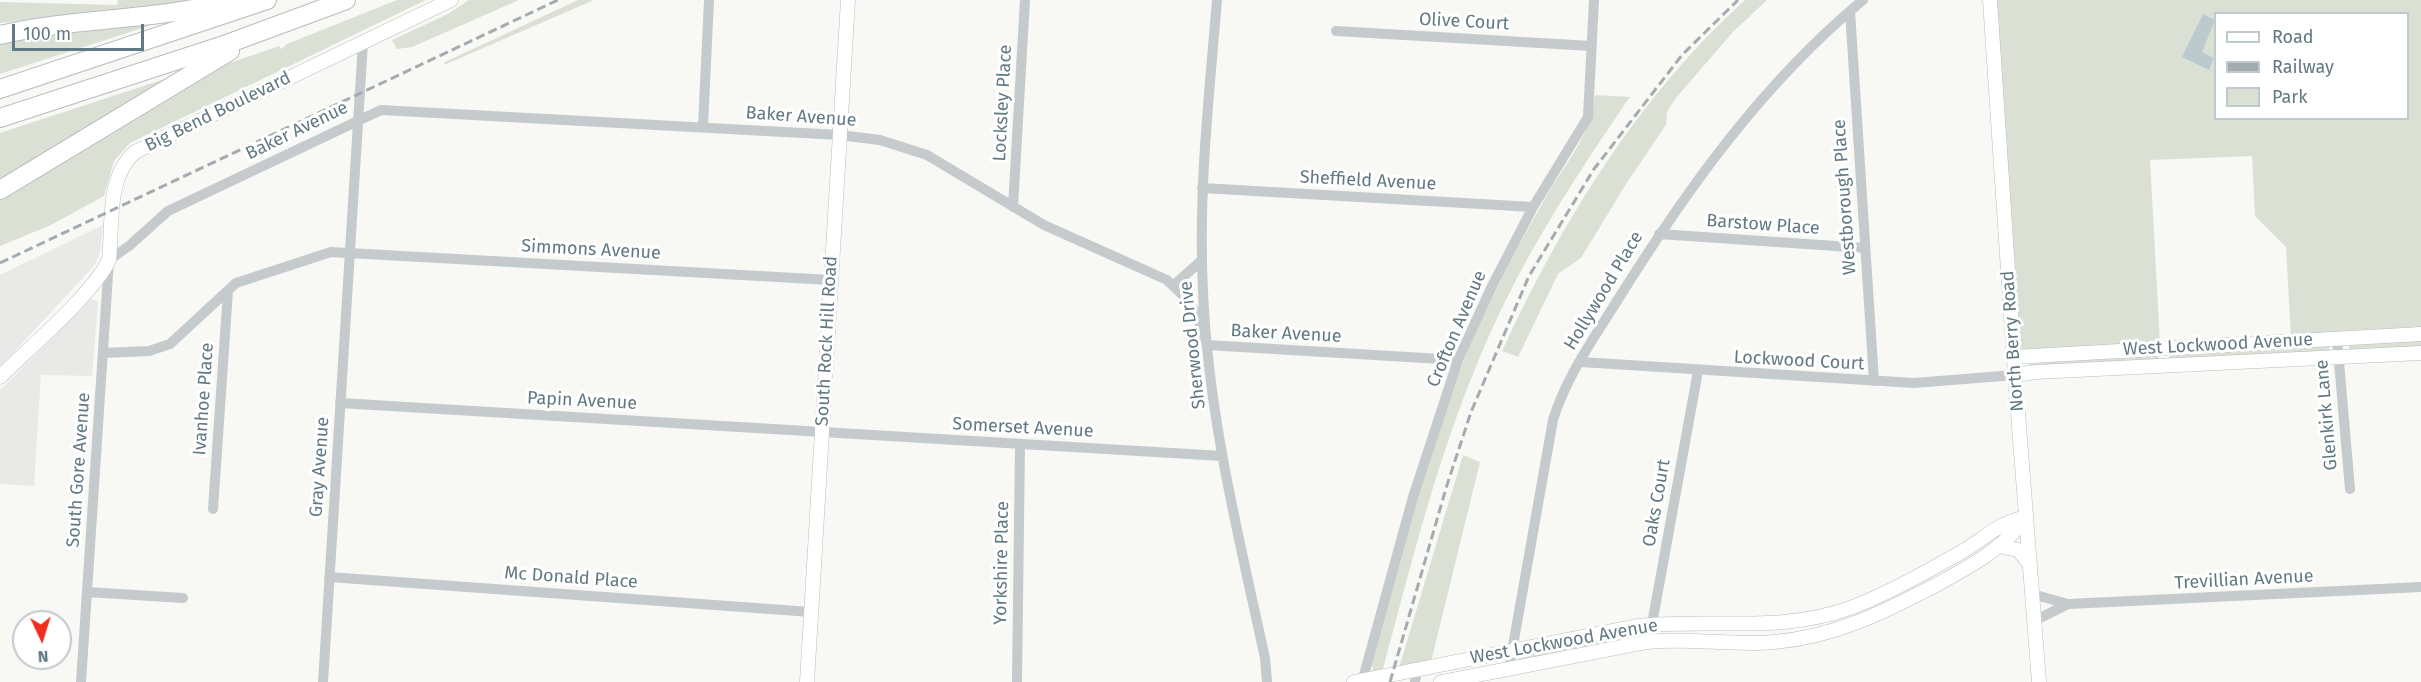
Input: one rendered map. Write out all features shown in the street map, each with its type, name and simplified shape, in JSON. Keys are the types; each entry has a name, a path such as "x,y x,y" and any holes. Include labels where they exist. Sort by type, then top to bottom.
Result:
{"highway":[{"path":"1,34 40,26 155,16 234,0"},
{"path":"0,89 267,0"},
{"path":"0,118 268,30 346,0"},
{"path":"0,190 170,85 268,30"}],"main road":[{"name":"Big Bend Boulevard","path":"0,377 89,288 109,260 118,176 127,159 135,152 451,0"},
{"name":"South Rock Hill Road","path":"807,682 848,0"},
{"name":"North Berry Road","path":"1990,0 2014,375 2039,682"},
{"name":"West Lockwood Avenue","path":"2014,357 2421,334"},
{"path":"2164,348 2165,365"},
{"name":"West Lockwood Avenue","path":"2014,375 2165,365 2421,353"},
{"name":"West Lockwood Avenue","path":"1359,682 1416,676 1512,650 1652,624 1781,624 1817,618 1854,606 1963,551 2002,524 2026,517"},
{"name":"West Lockwood Avenue","path":"1441,682 1653,641 1671,639 1773,642 1825,634 1860,623 1938,584 1999,546 2015,533 2026,517"},
{"path":"1999,546 2018,550 2030,564"},
{"path":"1931,568 1938,584"},
{"path":"1854,606 1860,623"}],"street":[{"path":"703,126 710,0"},
{"name":"Locksley Place","path":"1013,207 1025,0"},
{"name":"Sherwood Drive","path":"1216,0 1202,188 1202,260 1207,345 1222,456 1266,658 1267,682"},
{"name":"Crofton Avenue","path":"1359,682 1413,497 1458,360 1492,286 1533,207 1588,117 1594,0"},
{"name":"Hollywood Place","path":"1509,668 1553,420 1563,391 1659,234 1697,179 1770,88 1863,0"},
{"name":"Westborough Place","path":"1850,11 1874,381"},
{"name":"Olive Court","path":"1336,31 1591,46"},
{"name":"Gray Avenue","path":"323,682 363,43"},
{"name":"Baker Avenue","path":"109,260 168,211 381,110 839,135 880,140 927,155 1071,239 1152,273 1174,285 1196,313 1207,345 1458,360"},
{"name":"Sheffield Avenue","path":"1202,188 1533,207"},
{"name":"Barstow Place","path":"1659,234 1865,248"},
{"name":"Simmons Avenue","path":"103,353 149,351 170,344 236,283 331,252 831,280"},
{"name":"South Gore Avenue","path":"81,682 109,260"},
{"path":"1174,285 1202,260"},
{"name":"Ivanhoe Place","path":"213,509 228,291"},
{"name":"Glenkirk Lane","path":"2337,339 2350,489"},
{"name":"Lockwood Court","path":"1581,362 1698,371 1927,383 2014,375"},
{"name":"Oaks Court","path":"1653,641 1652,624 1698,371"},
{"name":"Papin Avenue","path":"340,403 822,432"},
{"name":"Somerset Avenue","path":"822,432 1222,456"},
{"name":"Yorkshire Place","path":"1017,682 1020,444"},
{"name":"Mc Donald Place","path":"329,577 811,612"},
{"name":"Trevillian Avenue","path":"2032,594 2068,604 2421,587"},
{"path":"87,592 183,598"},
{"name":"Trevillian Avenue","path":"2034,621 2068,604"}],"shaded area":[{"path":"2203,14 2214,20 2202,52 2214,58 2209,70 2182,57"},
{"path":"103,225 100,252 94,266 0,367 0,275"},
{"path":"91,299 98,302 92,376 41,375 34,486 0,484 0,390"}],"green space":[{"path":"118,0 211,0 0,23 0,2 117,5"},
{"path":"397,0 426,0 130,143 114,161 104,196 51,225 0,246 0,195 204,72 279,46 281,49 287,44"},
{"path":"469,0 519,0 412,47 397,49 392,40 448,14"},
{"path":"578,0 594,0 444,65 445,62"},
{"path":"1745,0 1767,0 1733,32 1675,99 1667,112 1666,125 1626,184 1581,258 1558,274 1518,357 1502,351 1550,255 1606,163 1670,77"},
{"path":"1997,0 2421,0 2421,330 2291,337 2286,247 2255,216 2252,156 2150,160 2160,344 2023,350 2020,346"},
{"path":"164,21 0,74 0,39"},
{"path":"177,75 0,185 0,133"},
{"path":"1595,95 1630,97 1565,195 1525,263 1490,333 1435,480 1383,669 1373,671 1372,662 1427,465 1453,388 1494,294 1550,190 1582,139"},
{"path":"2421,340 2421,349 2349,352 2349,343"},
{"path":"2329,344 2330,352 2169,361 2169,352"},
{"path":"2158,353 2159,362 2030,367 2030,364"},
{"path":"1463,455 1480,462 1431,662 1399,668"},
{"path":"1645,630 1646,636 1520,661 1518,658 1519,655"}],"railway":[{"path":"0,263 558,0"},
{"path":"1390,682 1447,485 1471,412 1529,276 1594,169 1682,55 1738,0"}]}
